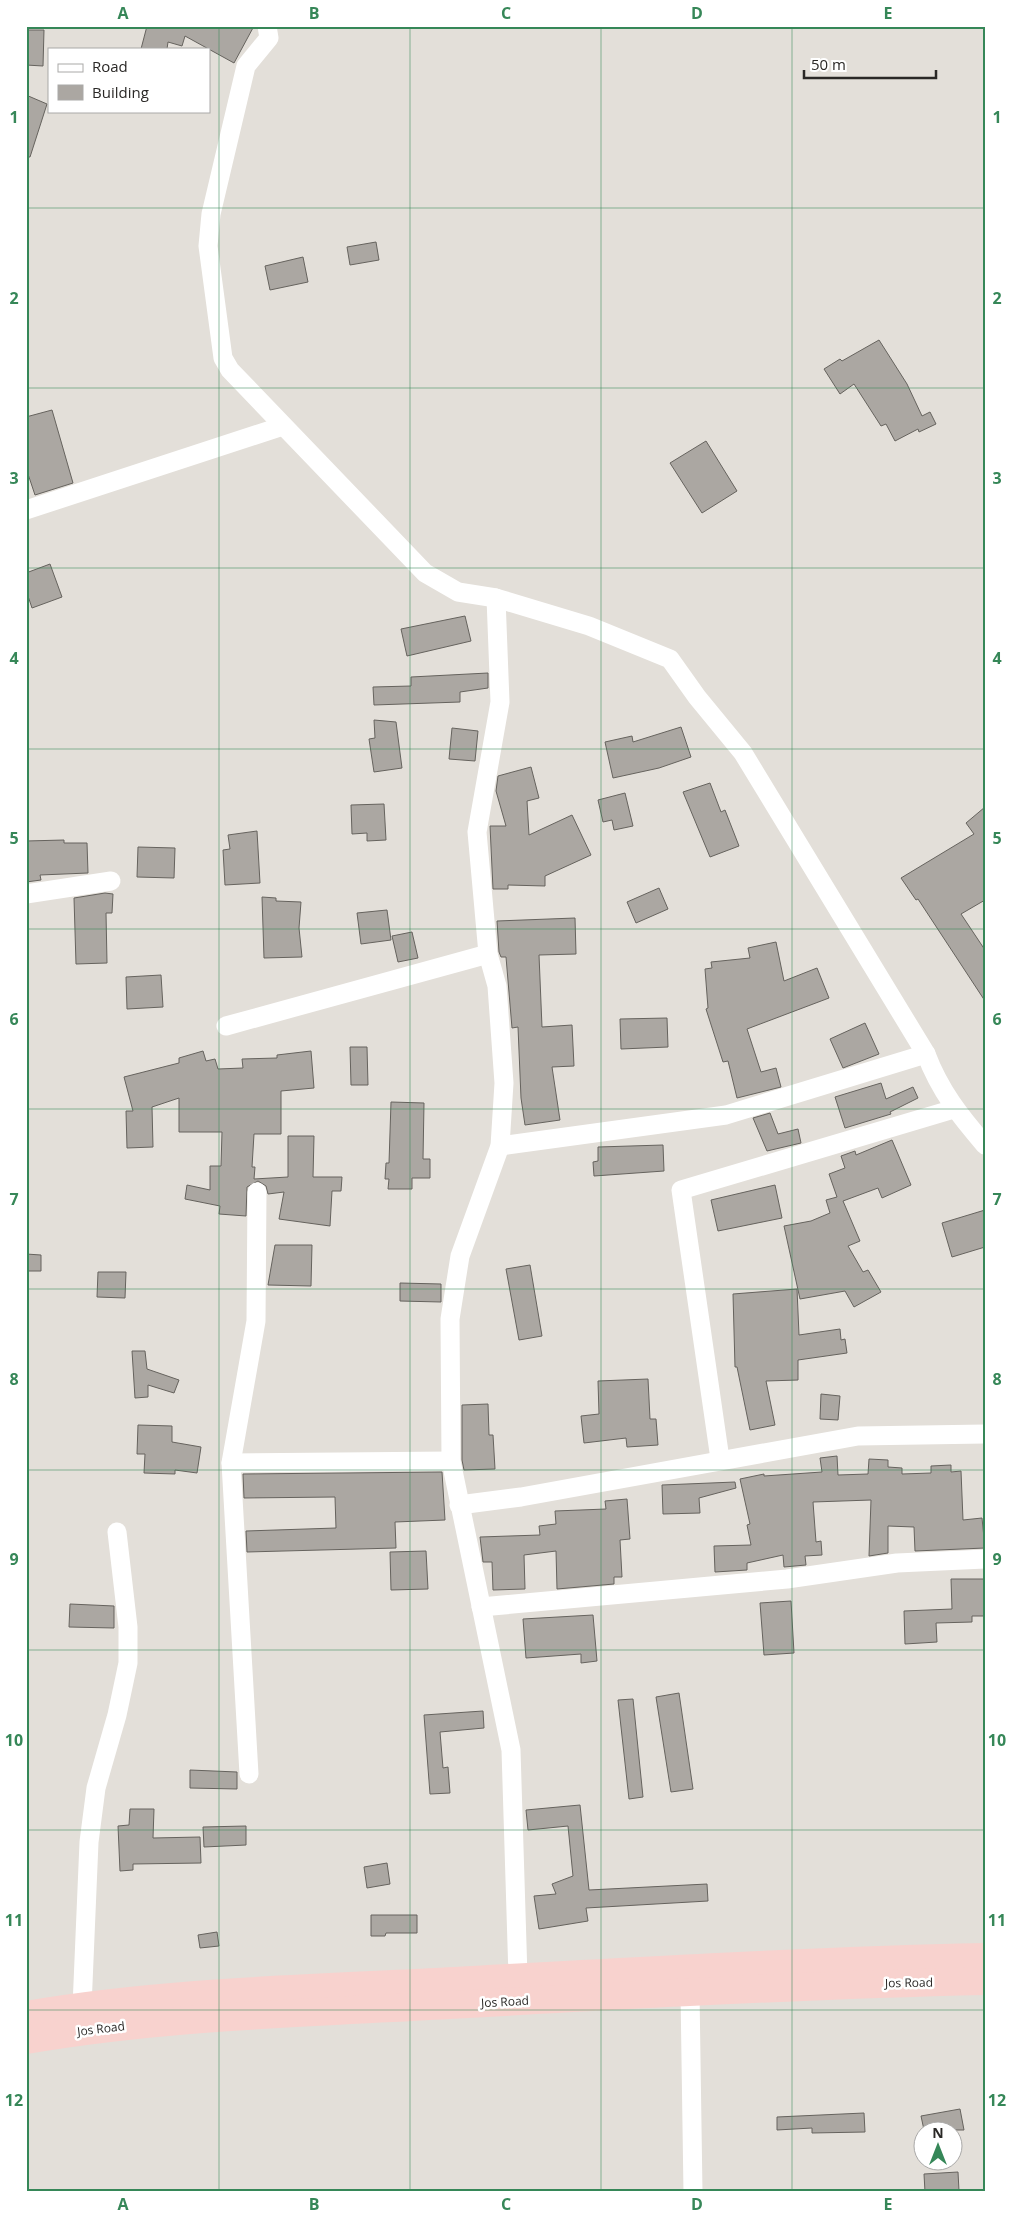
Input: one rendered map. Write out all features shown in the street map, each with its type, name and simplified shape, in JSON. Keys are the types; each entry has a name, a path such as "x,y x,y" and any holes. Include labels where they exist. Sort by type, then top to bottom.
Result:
{"highway":[{"name":"Jos Road","path":"26,2015 155,1998 827,1961 985,1957"},
{"name":"Jos Road","path":"26,2040 160,2022 831,1984 985,1981"}],"street":[{"path":"267,26 269,38 246,66 211,214 208,246 223,358 230,370 426,574 458,592 496,598 589,626 621,641 670,659 696,697 743,752 926,1054 934,1074 954,1109 985,1145"},
{"path":"26,510 283,426"},
{"path":"496,598 500,702 477,832 488,954 497,986 504,1084 500,1146 460,1256 450,1319 451,1461 511,1750 518,1977"},
{"path":"26,894 111,881"},
{"path":"226,1026 488,954"},
{"path":"500,1146 726,1115 926,1054"},
{"path":"720,1460 681,1190 954,1109"},
{"path":"249,1774 231,1463 256,1321 256,1192"},
{"path":"459,1505 521,1497 858,1436 985,1434"},
{"path":"231,1463 451,1461"},
{"path":"82,2007 89,1842 96,1788 117,1715 128,1663 128,1626 117,1532"},
{"path":"481,1607 787,1579 897,1563 985,1559"},
{"path":"690,1992 693,2192"}],"building":[{"path":"147,26 254,26 234,63 210,50 210,48 185,36 182,46 168,42 167,48 141,48"},
{"path":"26,30 44,30 43,66 26,65"},
{"path":"26,95 47,104 30,157 26,157"},
{"path":"376,242 379,260 350,265 347,247"},
{"path":"303,257 308,282 270,290 265,266"},
{"path":"879,340 907,384 922,416 930,412 936,424 919,432 918,429 895,441 886,424 881,426 854,384 840,394 824,369"},
{"path":"52,410 73,483 35,495 26,468 26,417"},
{"path":"706,441 737,491 702,513 670,463"},
{"path":"50,564 62,597 32,608 26,590 26,573"},
{"path":"465,616 471,641 407,656 401,629"},
{"path":"488,673 488,688 460,692 460,702 374,705 373,687 411,686 411,677"},
{"path":"374,720 396,722 402,768 374,772 369,739 375,738"},
{"path":"681,727 691,757 659,768 613,778 605,742 632,736 633,742"},
{"path":"452,728 478,731 475,761 449,759"},
{"path":"531,767 539,798 527,801 529,835 572,815 591,855 545,876 545,886 508,885 508,889 493,889 490,826 506,826 496,791 498,776"},
{"path":"710,783 721,812 725,810 739,846 710,857 683,792"},
{"path":"625,793 633,826 614,830 612,820 603,822 598,800"},
{"path":"384,804 386,840 367,841 367,833 352,834 351,805"},
{"path":"985,807 985,900 961,914 985,950 985,1001 918,899 916,900 901,878 974,834 966,823"},
{"path":"257,831 260,883 225,885 223,850 230,849 228,835"},
{"path":"64,840 64,843 87,843 88,873 40,875 41,880 26,882 26,841"},
{"path":"138,847 175,848 174,878 137,877"},
{"path":"659,888 668,909 636,923 627,902"},
{"path":"105,893 113,894 112,913 106,913 107,963 76,964 74,898"},
{"path":"262,897 276,898 276,901 301,902 299,928 302,957 264,958"},
{"path":"387,910 391,940 361,944 357,913"},
{"path":"575,918 576,954 539,955 542,1027 572,1025 574,1066 552,1067 560,1120 525,1125 521,1098 518,1027 512,1028 506,957 501,957 499,952 497,921"},
{"path":"412,932 418,958 398,962 392,936"},
{"path":"776,942 784,981 817,968 829,998 747,1029 761,1072 776,1068 781,1087 737,1098 728,1061 723,1062 706,1009 708,1008 705,969 712,968 711,962 750,958 748,948"},
{"path":"161,975 163,1007 127,1009 126,977"},
{"path":"667,1018 668,1047 621,1049 620,1019"},
{"path":"865,1023 879,1054 843,1068 830,1039"},
{"path":"350,1047 367,1047 368,1085 351,1085"},
{"path":"203,1051 206,1061 215,1059 218,1069 243,1068 242,1059 277,1058 277,1055 311,1051 314,1088 281,1091 281,1134 254,1134 252,1167 255,1167 254,1179 288,1177 288,1136 314,1136 313,1177 342,1177 341,1191 332,1191 330,1226 279,1219 284,1192 268,1194 266,1186 258,1181 247,1187 246,1216 219,1214 220,1206 185,1199 187,1185 210,1190 210,1166 221,1166 222,1132 179,1132 179,1098 152,1107 153,1147 127,1148 126,1111 133,1111 124,1077 179,1063 179,1058"},
{"path":"881,1083 886,1099 913,1087 918,1098 890,1112 891,1114 845,1128 835,1097"},
{"path":"391,1102 424,1103 423,1159 430,1159 430,1178 412,1178 412,1189 388,1189 389,1179 385,1179 386,1163 389,1163"},
{"path":"770,1113 778,1134 798,1129 801,1143 767,1151 753,1118"},
{"path":"892,1140 911,1185 882,1198 878,1188 843,1201 860,1241 848,1246 863,1272 868,1270 881,1292 854,1307 845,1291 800,1299 784,1226 811,1221 830,1213 826,1200 837,1197 829,1174 845,1168 841,1156 855,1151 856,1155"},
{"path":"663,1145 664,1171 594,1176 593,1162 598,1161 598,1147"},
{"path":"775,1185 782,1218 718,1231 711,1200"},
{"path":"985,1210 985,1247 952,1257 942,1223"},
{"path":"275,1245 312,1245 311,1286 268,1285"},
{"path":"26,1254 41,1255 41,1271 26,1271"},
{"path":"530,1265 542,1336 519,1340 506,1269"},
{"path":"98,1272 126,1272 125,1298 97,1297"},
{"path":"400,1283 441,1284 441,1302 400,1301"},
{"path":"797,1289 799,1335 840,1329 841,1340 845,1339 847,1353 798,1360 798,1380 766,1381 775,1425 750,1430 737,1367 735,1367 733,1294"},
{"path":"132,1351 145,1351 147,1369 179,1380 174,1393 148,1385 148,1397 135,1398"},
{"path":"648,1379 650,1419 656,1419 658,1445 627,1447 626,1438 584,1443 581,1416 599,1414 598,1381"},
{"path":"821,1394 840,1396 838,1420 820,1419"},
{"path":"488,1404 489,1435 493,1435 495,1469 464,1470 462,1460 462,1405"},
{"path":"138,1425 172,1426 172,1442 201,1447 197,1473 175,1470 175,1474 144,1473 145,1454 137,1454"},
{"path":"837,1456 838,1475 868,1474 869,1459 888,1460 888,1467 902,1468 902,1474 931,1473 931,1466 951,1465 951,1472 961,1471 963,1520 982,1518 985,1548 915,1551 914,1527 888,1526 888,1553 869,1556 871,1500 813,1502 816,1542 821,1541 822,1555 805,1556 806,1565 784,1567 783,1555 747,1563 747,1570 715,1572 714,1546 751,1545 747,1525 750,1524 740,1479 764,1474 764,1476 822,1472 820,1458"},
{"path":"442,1472 445,1520 395,1522 396,1548 247,1552 246,1531 336,1528 335,1497 244,1498 243,1474"},
{"path":"735,1482 736,1488 699,1498 700,1513 663,1514 662,1485"},
{"path":"627,1499 630,1539 620,1540 622,1577 614,1577 614,1584 557,1589 556,1551 524,1555 525,1589 493,1590 492,1562 483,1562 480,1537 540,1535 539,1526 556,1524 555,1511 606,1509 605,1501"},
{"path":"426,1551 428,1589 391,1590 390,1552"},
{"path":"951,1579 985,1579 985,1616 972,1616 972,1622 936,1623 937,1642 905,1644 904,1611 952,1609"},
{"path":"791,1601 794,1653 764,1655 760,1603"},
{"path":"70,1604 114,1606 114,1628 69,1627"},
{"path":"593,1615 597,1661 581,1663 581,1654 526,1658 523,1619"},
{"path":"679,1693 693,1789 671,1792 656,1697"},
{"path":"633,1699 643,1797 629,1799 618,1700"},
{"path":"483,1711 484,1728 440,1732 443,1768 448,1767 450,1793 430,1794 424,1715"},
{"path":"190,1770 237,1772 237,1789 190,1788"},
{"path":"580,1805 589,1890 707,1884 708,1901 586,1908 588,1921 539,1929 534,1896 556,1894 552,1884 573,1876 568,1826 528,1830 526,1810"},
{"path":"130,1809 154,1809 153,1838 200,1837 201,1863 133,1864 133,1870 120,1871 118,1826 129,1825"},
{"path":"246,1826 246,1845 204,1847 203,1827"},
{"path":"387,1863 390,1884 367,1888 364,1867"},
{"path":"371,1915 417,1915 417,1933 386,1933 385,1936 371,1936"},
{"path":"217,1932 219,1946 200,1948 198,1935"},
{"path":"960,2109 962,2120 922,2120 921,2116"},
{"path":"864,2113 865,2132 812,2133 812,2128 777,2130 777,2117"},
{"path":"958,2172 959,2191 925,2192 924,2174"}]}
